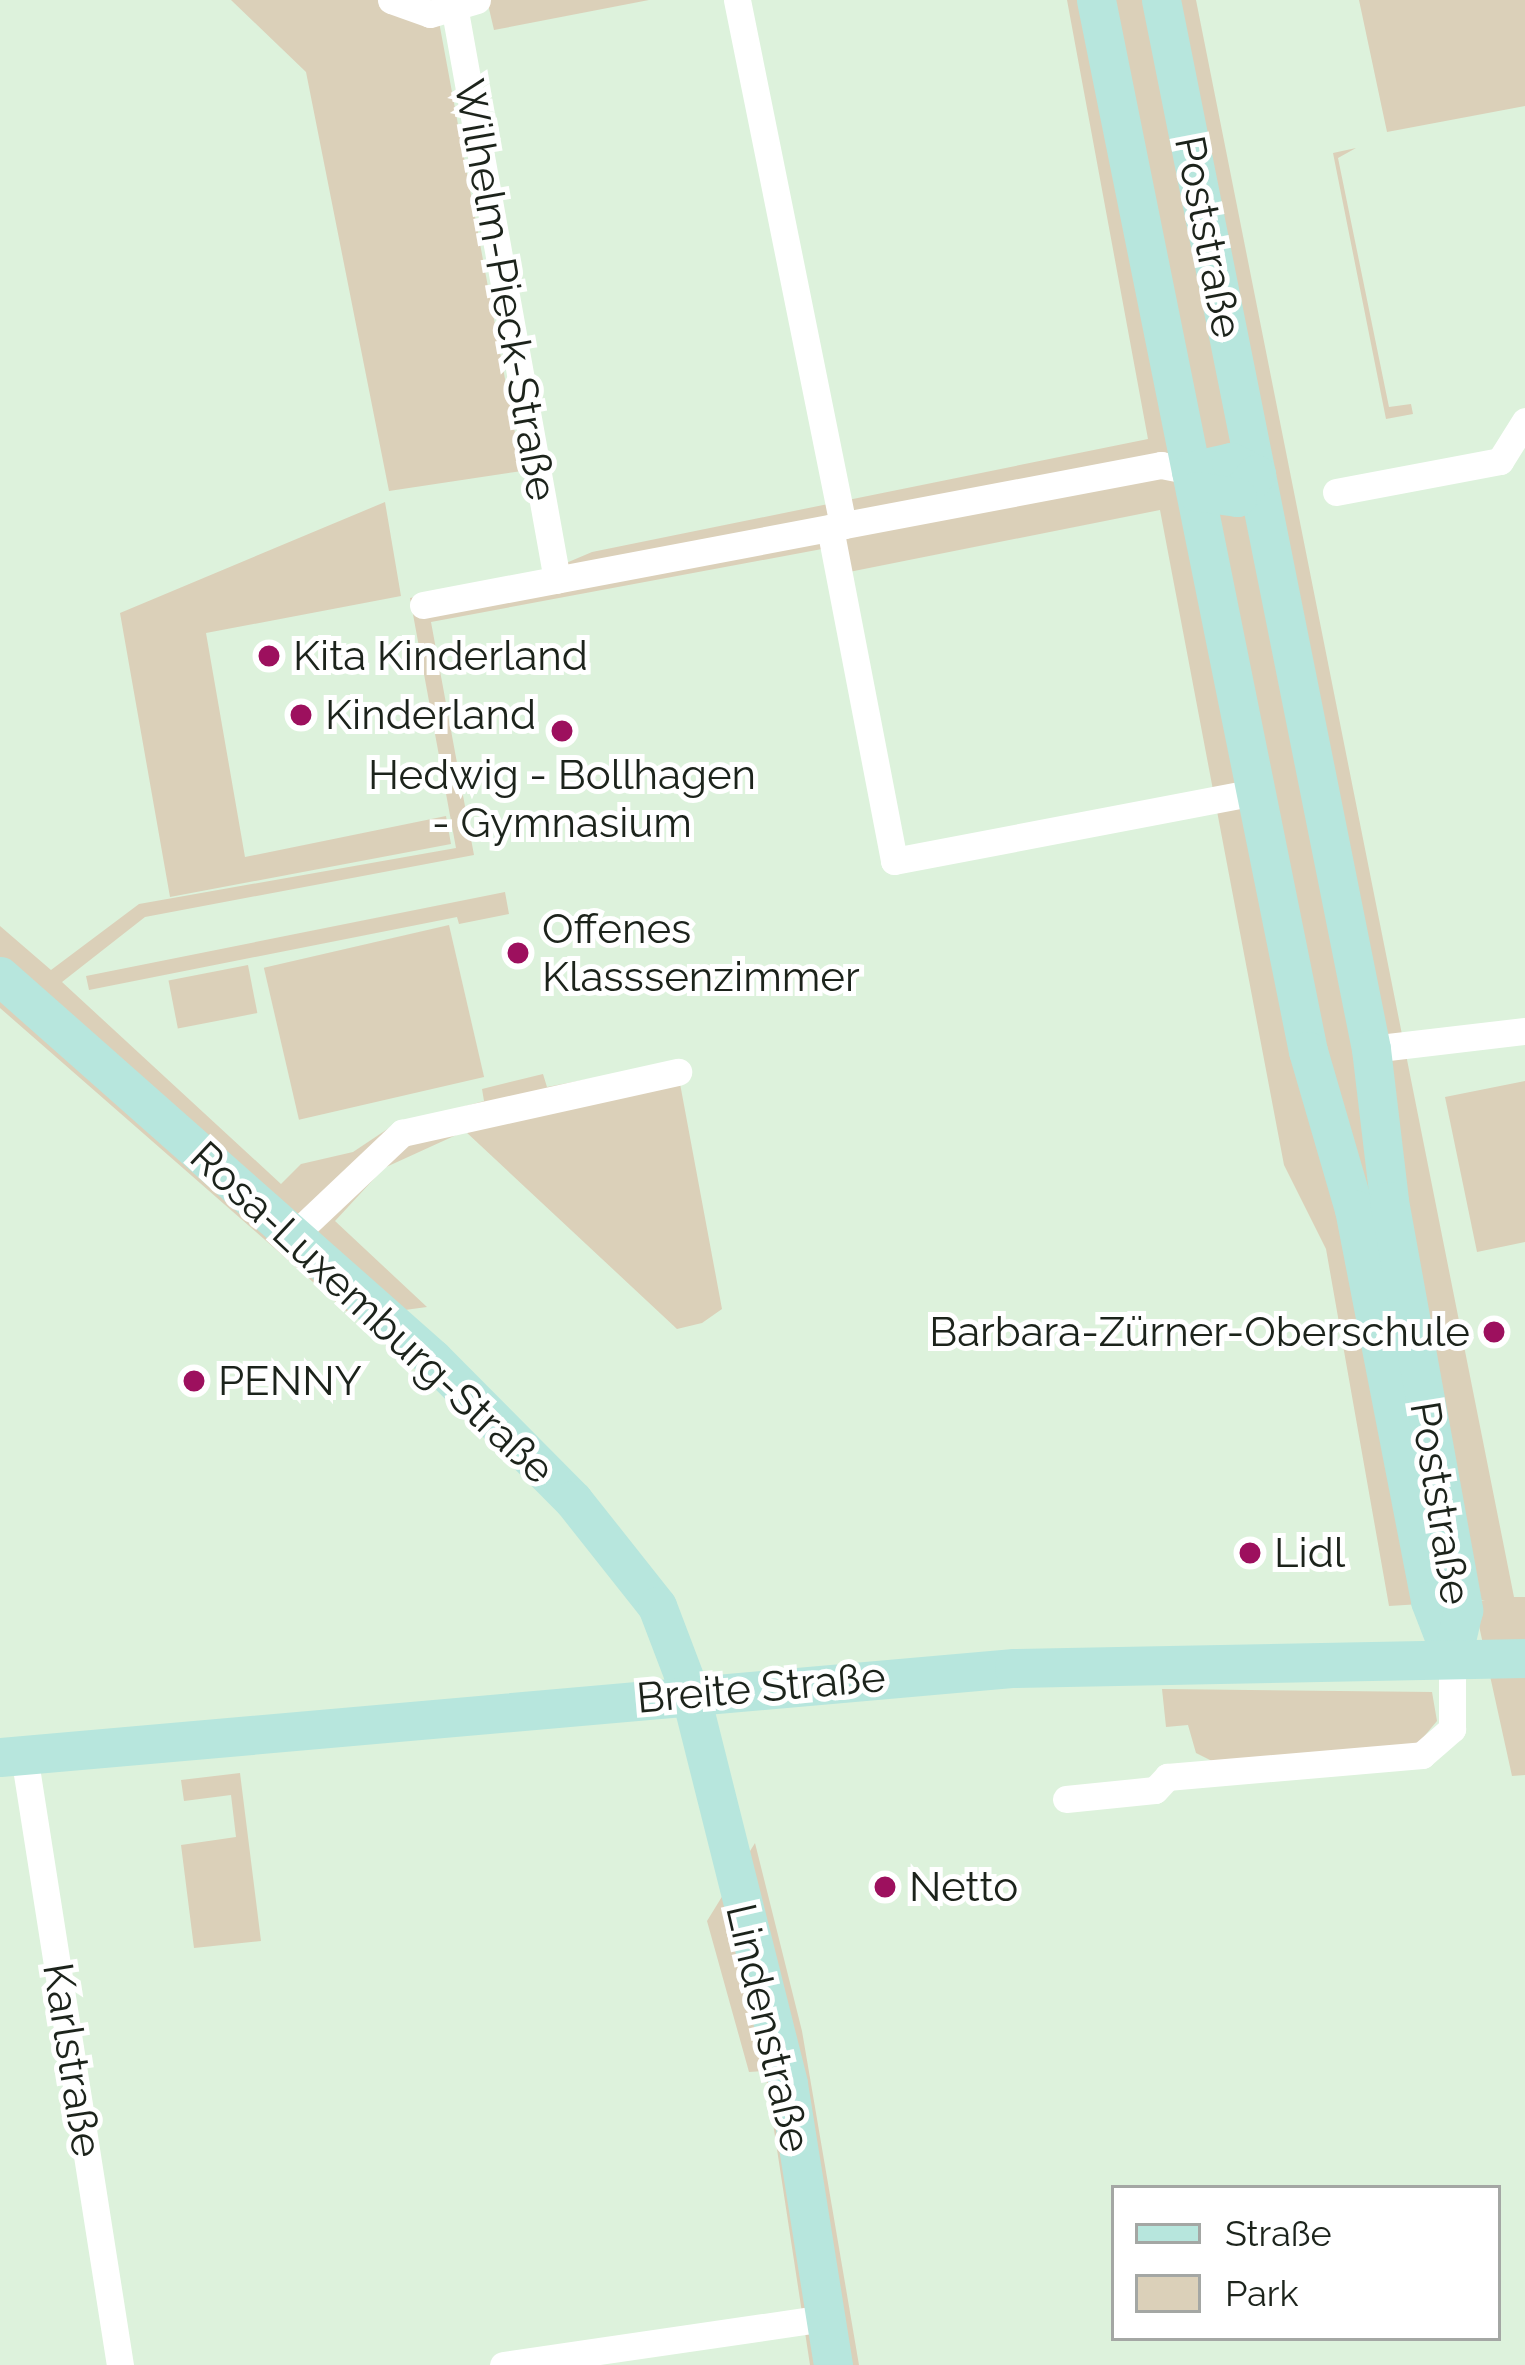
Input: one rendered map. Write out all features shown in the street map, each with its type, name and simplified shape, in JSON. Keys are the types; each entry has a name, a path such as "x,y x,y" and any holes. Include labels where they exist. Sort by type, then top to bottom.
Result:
{"street":[{"path":"391,0 430,14 462,3"},
{"path":"737,0 837,527 894,860 1256,792"},
{"name":"Poststraße","path":"1096,0 1310,1060 1354,1209 1430,1601 1452,1658"},
{"name":"Poststraße","path":"1161,0 1371,1049 1396,1246 1463,1610 1452,1658"},
{"name":"Wilhelm-Pieck-Straße","path":"462,3 557,580"},
{"path":"1350,489 1500,461 1525,421"},
{"path":"423,605 1161,465 1237,497 1256,474"},
{"name":"Rosa-Luxemburg-Straße","path":"0,976 433,1359 573,1500 657,1606 690,1693"},
{"path":"1310,1060 1316,1037 1337,1029 1360,1034 1371,1049 1525,1031"},
{"path":"294,1235 402,1133 678,1072"},
{"path":"1066,1799 1155,1790 1167,1777 1422,1755 1452,1729 1452,1658"},
{"name":"Breite Straße","path":"12,1756 690,1693 1118,1662 1525,1658"},
{"name":"Lindenstraße","path":"690,1693 788,2084 833,2365"},
{"name":"Karlstraße","path":"12,1756 120,2365"},
{"path":"503,2365 826,2318"}],"green space":[{"path":"231,0 435,0 522,471 389,491 306,72"},
{"path":"487,0 649,0 494,30"},
{"path":"1067,0 1196,0 1514,1597 1525,1597 1525,1775 1512,1776 1474,1603 1485,1600 1389,1606 1326,1249 1284,1165 1160,510 844,573 838,546 431,622 474,855 145,917 62,982 281,1184 301,1164 353,1152 392,1126 484,1101 482,1089 543,1074 547,1087 676,1062 722,1309 702,1323 677,1329 465,1131 384,1168 335,1221 427,1307 353,1317 0,1008 0,926 51,970 139,904 456,848 410,598 538,575 592,552 1148,439"},
{"path":"1359,0 1525,0 1525,106 1387,132"},
{"path":"1356,148 1338,158 1389,407 1411,404 1413,414 1386,419 1333,153"},
{"path":"385,502 401,596 206,633 245,857 446,816 451,844 170,897 120,613"},
{"path":"505,892 509,914 459,924 457,917 89,990 86,976"},
{"path":"449,925 484,1077 299,1120 264,968"},
{"path":"248,965 257,1013 178,1029 168,980"},
{"path":"1525,1081 1525,1242 1477,1252 1445,1097"},
{"path":"1162,1689 1432,1692 1437,1721 1416,1746 1212,1761 1196,1753 1188,1725 1166,1727"},
{"path":"240,1773 261,1941 194,1948 181,1845 236,1837 231,1795 184,1801 181,1780"},
{"path":"755,1843 802,2031 859,2365 810,2365 765,2071 749,2072 707,1921"}],"place":[{"name":"Kita Kinderland","path":"269,656"},
{"name":"Kinderland","path":"301,715"},
{"name":"Hedwig - Bollhagen - Gymnasium","path":"562,731"},
{"name":"Offenes Klasssenzimmer","path":"518,953"},
{"name":"Barbara-Zürner-Oberschule","path":"1494,1332"},
{"name":"PENNY","path":"194,1381"},
{"name":"Lidl","path":"1250,1553"},
{"name":"Netto","path":"885,1887"}]}
